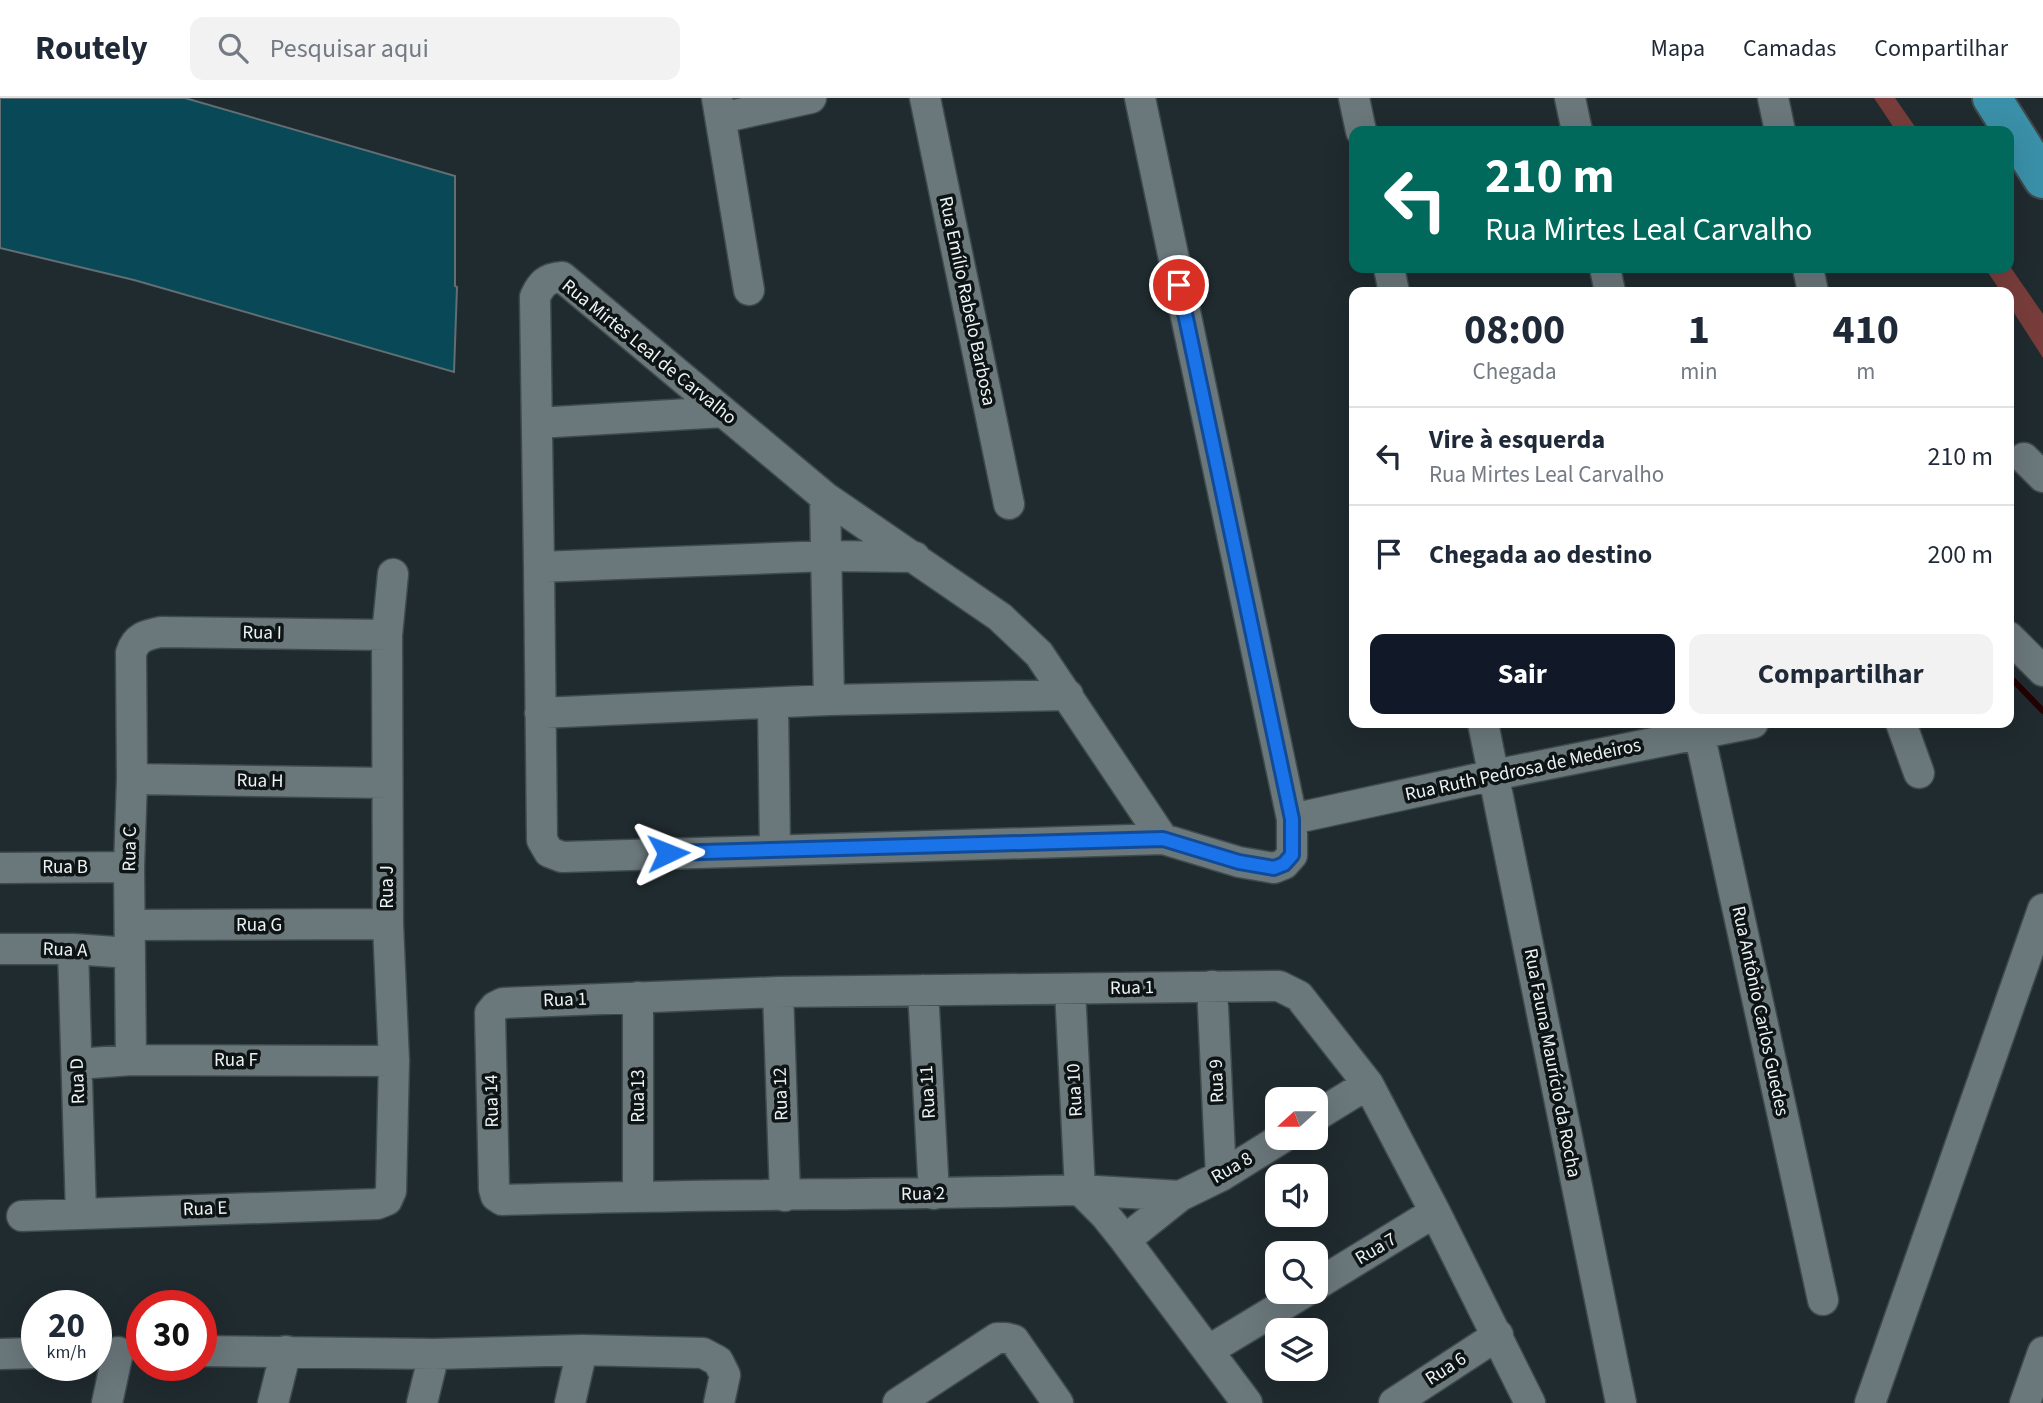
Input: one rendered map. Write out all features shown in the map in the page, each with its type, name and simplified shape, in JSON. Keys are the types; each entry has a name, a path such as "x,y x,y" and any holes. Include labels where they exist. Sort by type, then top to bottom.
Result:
{"highway":[{"path":"1976,98 2001,126"},
{"path":"1992,98 2008,126"},
{"path":"2014,136 2027,158"}],"street":[{"path":"749,290 719,108 811,98"},
{"name":"Rua Emílio Rabelo Barbosa","path":"925,98 1009,504"},
{"path":"1140,98 1292,819"},
{"path":"1354,98 1360,126"},
{"path":"1570,98 1576,126"},
{"path":"1773,98 1779,126"},
{"name":"Rua Mirtes Leal de Carvalho","path":"1163,839 1039,654 1000,617 825,497 562,277 549,278 539,287 535,298 541,840 549,852 562,857 1163,839 1239,862 1274,868 1284,864 1292,855 1292,819"},
{"path":"537,423 723,412"},
{"path":"825,497 829,700"},
{"path":"540,567 827,556 915,557"},
{"name":"Rua J","path":"387,1200 391,1191 394,1061 388,924 387,783 387,635 393,574"},
{"name":"Rua I","path":"138,639 161,632 387,635"},
{"name":"Rua C","path":"131,1060 131,653 138,639"},
{"path":"2014,642 2043,671"},
{"path":"540,713 829,700 1068,695"},
{"path":"772,703 775,849"},
{"name":"Rua Fauna Maurício da Rocha","path":"1484,728 1621,1403"},
{"path":"1903,728 1919,773"},
{"name":"Rua Ruth Pedrosa de Medeiros","path":"1292,819 1698,729"},
{"name":"Rua Antônio Carlos Guedes","path":"1698,729 1823,1300"},
{"name":"Rua H","path":"132,779 387,783"},
{"name":"Rua B","path":"0,868 129,867"},
{"path":"1870,1403 2043,909"},
{"name":"Rua G","path":"131,939 388,924"},
{"name":"Rua A","path":"0,949 73,949 131,939"},
{"name":"Rua D","path":"73,949 81,1213"},
{"name":"Rua 9","path":"1212,986 1221,1176"},
{"name":"Rua 1","path":"495,1007 503,1003 778,992 1279,986 1299,996 1368,1084 1498,1335 1530,1403"},
{"name":"Rua 11","path":"923,989 934,1194"},
{"name":"Rua 10","path":"1070,989 1080,1190"},
{"name":"Rua 12","path":"778,992 785,1195"},
{"name":"Rua 13","path":"638,997 638,1195"},
{"name":"Rua 14","path":"495,1007 490,1013 496,1196"},
{"name":"Rua F","path":"78,1064 131,1060 394,1061"},
{"path":"1328,1109 1368,1084"},
{"name":"Rua 8","path":"1125,1240 1180,1196 1221,1176 1265,1149"},
{"path":"1080,1190 1105,1214 1247,1403"},
{"name":"Rua 8","path":"1080,1190 1180,1196"},
{"name":"Rua 2","path":"496,1196 502,1200 638,1195 934,1194 1080,1190"},
{"name":"Rua E","path":"22,1216 377,1204 387,1200"},
{"name":"Rua 7","path":"1328,1278 1435,1212"},
{"path":"1209,1350 1285,1304"},
{"name":"Rua 6","path":"1394,1403 1498,1335"},
{"path":"898,1403 998,1338 1006,1338 1014,1340 1058,1403"},
{"path":"570,1403 582,1350"},
{"path":"217,1351 434,1354 582,1350 703,1353 718,1361 722,1389"},
{"path":"273,1403 286,1351"},
{"path":"107,1403 119,1352"},
{"path":"2025,1403 2043,1352"},
{"path":"0,1354 21,1353"},
{"path":"422,1403 434,1354"}],"shaded area":[{"path":"1874,98 1895,98 1915,126 1893,126"},
{"path":"2014,272 2043,314 2043,358 2014,313 2014,287 1998,287 1988,273"}],"building":[{"path":"0,98 185,98 455,176 457,287 454,372 134,280 0,248"}],"waterway":[{"path":"2014,681 2043,711"}],"route":[{"path":"668,853 1163,839 1239,862 1274,868 1284,864 1292,855 1292,819 1179,285"}]}
